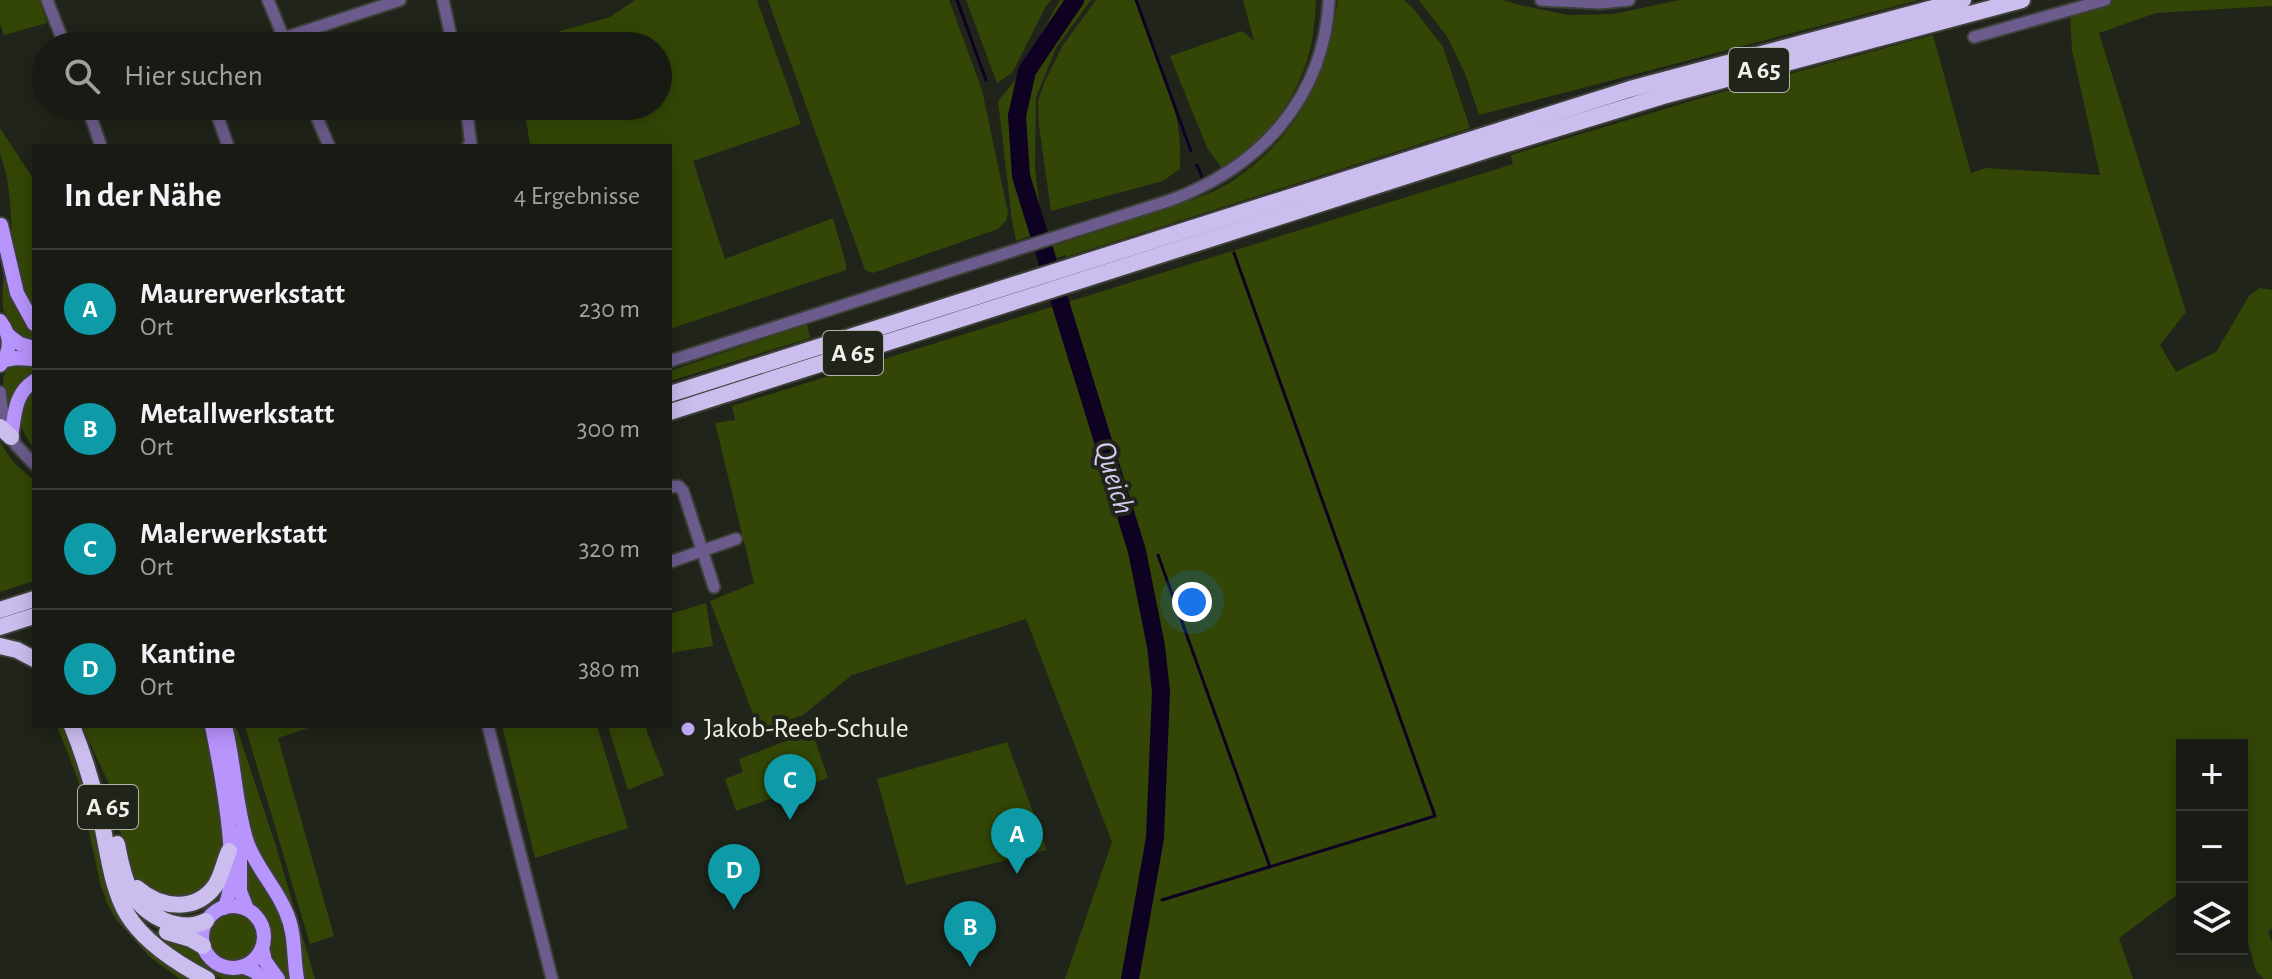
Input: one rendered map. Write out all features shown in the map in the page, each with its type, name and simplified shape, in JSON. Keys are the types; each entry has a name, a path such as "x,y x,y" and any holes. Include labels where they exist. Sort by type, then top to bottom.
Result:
{"highway":[{"name":"A 65","path":"672,411 1630,89 1963,0"},
{"name":"A 65","path":"1071,275 1663,96 2022,0"},
{"name":"A 65","path":"672,393 1034,287"},
{"path":"0,610 32,600"},
{"path":"0,627 32,617"},
{"path":"0,646 32,658"},
{"path":"76,728 131,906 146,921 203,946"},
{"path":"121,881 161,903 189,903 212,889 229,851"},
{"path":"121,881 161,919 187,926 206,921"},
{"path":"121,881 125,911 144,934 175,960 207,979"}],"main road":[{"path":"0,213 17,293 32,320"},
{"path":"0,236 1,225"},
{"path":"0,321 8,335 20,344 32,347"},
{"path":"2,363 9,348 8,335"},
{"path":"2,363 16,358 32,359"},
{"path":"4,425 23,391 32,383"},
{"path":"212,728 225,798 229,851 229,890 224,908"},
{"path":"225,728 241,820 240,891 247,909 262,926 264,941 257,958 244,967 229,969 215,963 203,946 202,933 206,921 217,910 235,906 247,909"},
{"path":"241,820 257,866 280,899 289,920 297,979"},
{"path":"262,948 265,961 278,979"},
{"path":"244,967 263,979"}],"street":[{"path":"47,0 60,32"},
{"path":"268,0 281,32"},
{"path":"312,32 400,0"},
{"path":"443,0 450,32"},
{"path":"1541,0 1629,0"},
{"path":"1974,37 2105,0"},
{"path":"672,360 1193,191 1232,171 1256,152 1284,122 1302,93 1318,55 1329,4"},
{"path":"92,120 100,144"},
{"path":"219,120 227,144"},
{"path":"318,120 328,144"},
{"path":"467,120 470,144"},
{"path":"0,392 4,425 21,452 32,462"},
{"path":"672,487 678,486 683,491 714,587"},
{"path":"672,561 736,539"},
{"path":"489,728 552,979"}],"green space":[{"path":"0,0 39,0 47,23 4,35 0,24"},
{"path":"635,0 757,0 801,124 693,161 725,259 833,218 846,270 672,328 672,144 530,144 526,120 672,120 672,32 557,32 610,17"},
{"path":"768,0 949,0 982,90 1008,213 1006,221 998,229 873,273 865,270"},
{"path":"966,0 1051,0 1012,73 997,83"},
{"path":"1060,0 1091,0 1056,48 1036,97 1035,168 1044,231 1016,241 998,101 1016,79"},
{"path":"1096,0 1136,0 1173,103 1178,125 1180,169 1163,181 1051,211 1038,101 1063,45"},
{"path":"1243,0 1316,0 1313,31 1305,68 1288,102 1266,132 1222,168 1207,148 1170,56 1242,31 1254,41"},
{"path":"1338,0 1404,0 1413,8 1443,47 1470,128 1057,258 1053,246 1210,193 1261,159 1280,140 1308,99 1326,53"},
{"path":"1419,0 1503,0 1568,15 1614,14 1679,0 1919,0 1479,115 1466,76 1448,38"},
{"path":"2105,0 2272,0 2272,6 2156,13 2099,33 2186,312 2160,345 2176,372 2216,352 2249,296 2259,288 2272,290 2272,929 2268,931 2272,942 2272,979 2264,979 2256,971 2248,942 2248,739 2176,739 2176,895 2119,938 2133,979 1065,979 1112,842 1026,619 852,675 803,715 759,730 710,601 754,583 715,423 735,420 732,406 1513,164 1511,155 1708,96 1933,35 1971,173 1985,168 2100,175 2072,50 2070,10"},
{"path":"0,128 32,177 32,311 20,287 13,250 7,177 0,153"},
{"path":"4,275 18,312 32,332 32,343 9,326 2,297"},
{"path":"807,324 810,338 672,380 672,370"},
{"path":"32,364 32,375 6,402 3,385 10,367"},
{"path":"32,388 32,445 24,433 20,417"},
{"path":"0,441 14,462 32,479 32,582 0,592"},
{"path":"706,603 713,646 674,652 672,655 672,613"},
{"path":"58,728 68,728 111,901 125,923 195,979 180,979 151,958 117,921 100,883 78,780"},
{"path":"83,728 206,728 218,787 223,838 222,857 207,889 176,901 139,884 127,860 109,784"},
{"path":"233,728 237,728 276,846 315,979 302,979 300,965 247,823"},
{"path":"246,728 309,728 278,738 334,936 310,944"},
{"path":"502,728 598,728 628,828 535,858"},
{"path":"609,728 647,728 664,775 628,790"},
{"path":"812,731 828,778 736,811 725,779 743,772 739,759"},
{"path":"1007,742 1047,850 906,885 877,779"},
{"path":"245,860 281,914 287,938 290,979 282,979 269,963 265,922 248,904"},
{"path":"231,912 249,919 256,937 249,955 231,962 213,955 206,937 213,919"},
{"path":"143,925 195,950 204,964 217,972 246,974 255,979 223,979 191,966"}],"waterway":[{"path":"957,0 986,80"},
{"name":"Queich","path":"1075,0 1027,71 1017,116 1021,176 1137,551 1156,646 1161,692 1155,838 1130,979"},
{"path":"1136,0 1191,151"},
{"path":"1197,165 1202,177"},
{"path":"1162,900 1435,816 1234,253"},
{"path":"1158,555 1270,867"}],"place":[{"name":"Jakob-Reeb-Schule","path":"688,729"},
{"name":"Malerwerkstatt","path":"790,820"},
{"name":"Maurerwerkstatt","path":"1017,874"},
{"name":"Kantine","path":"734,910"},
{"name":"Metallwerkstatt","path":"970,967"}]}
